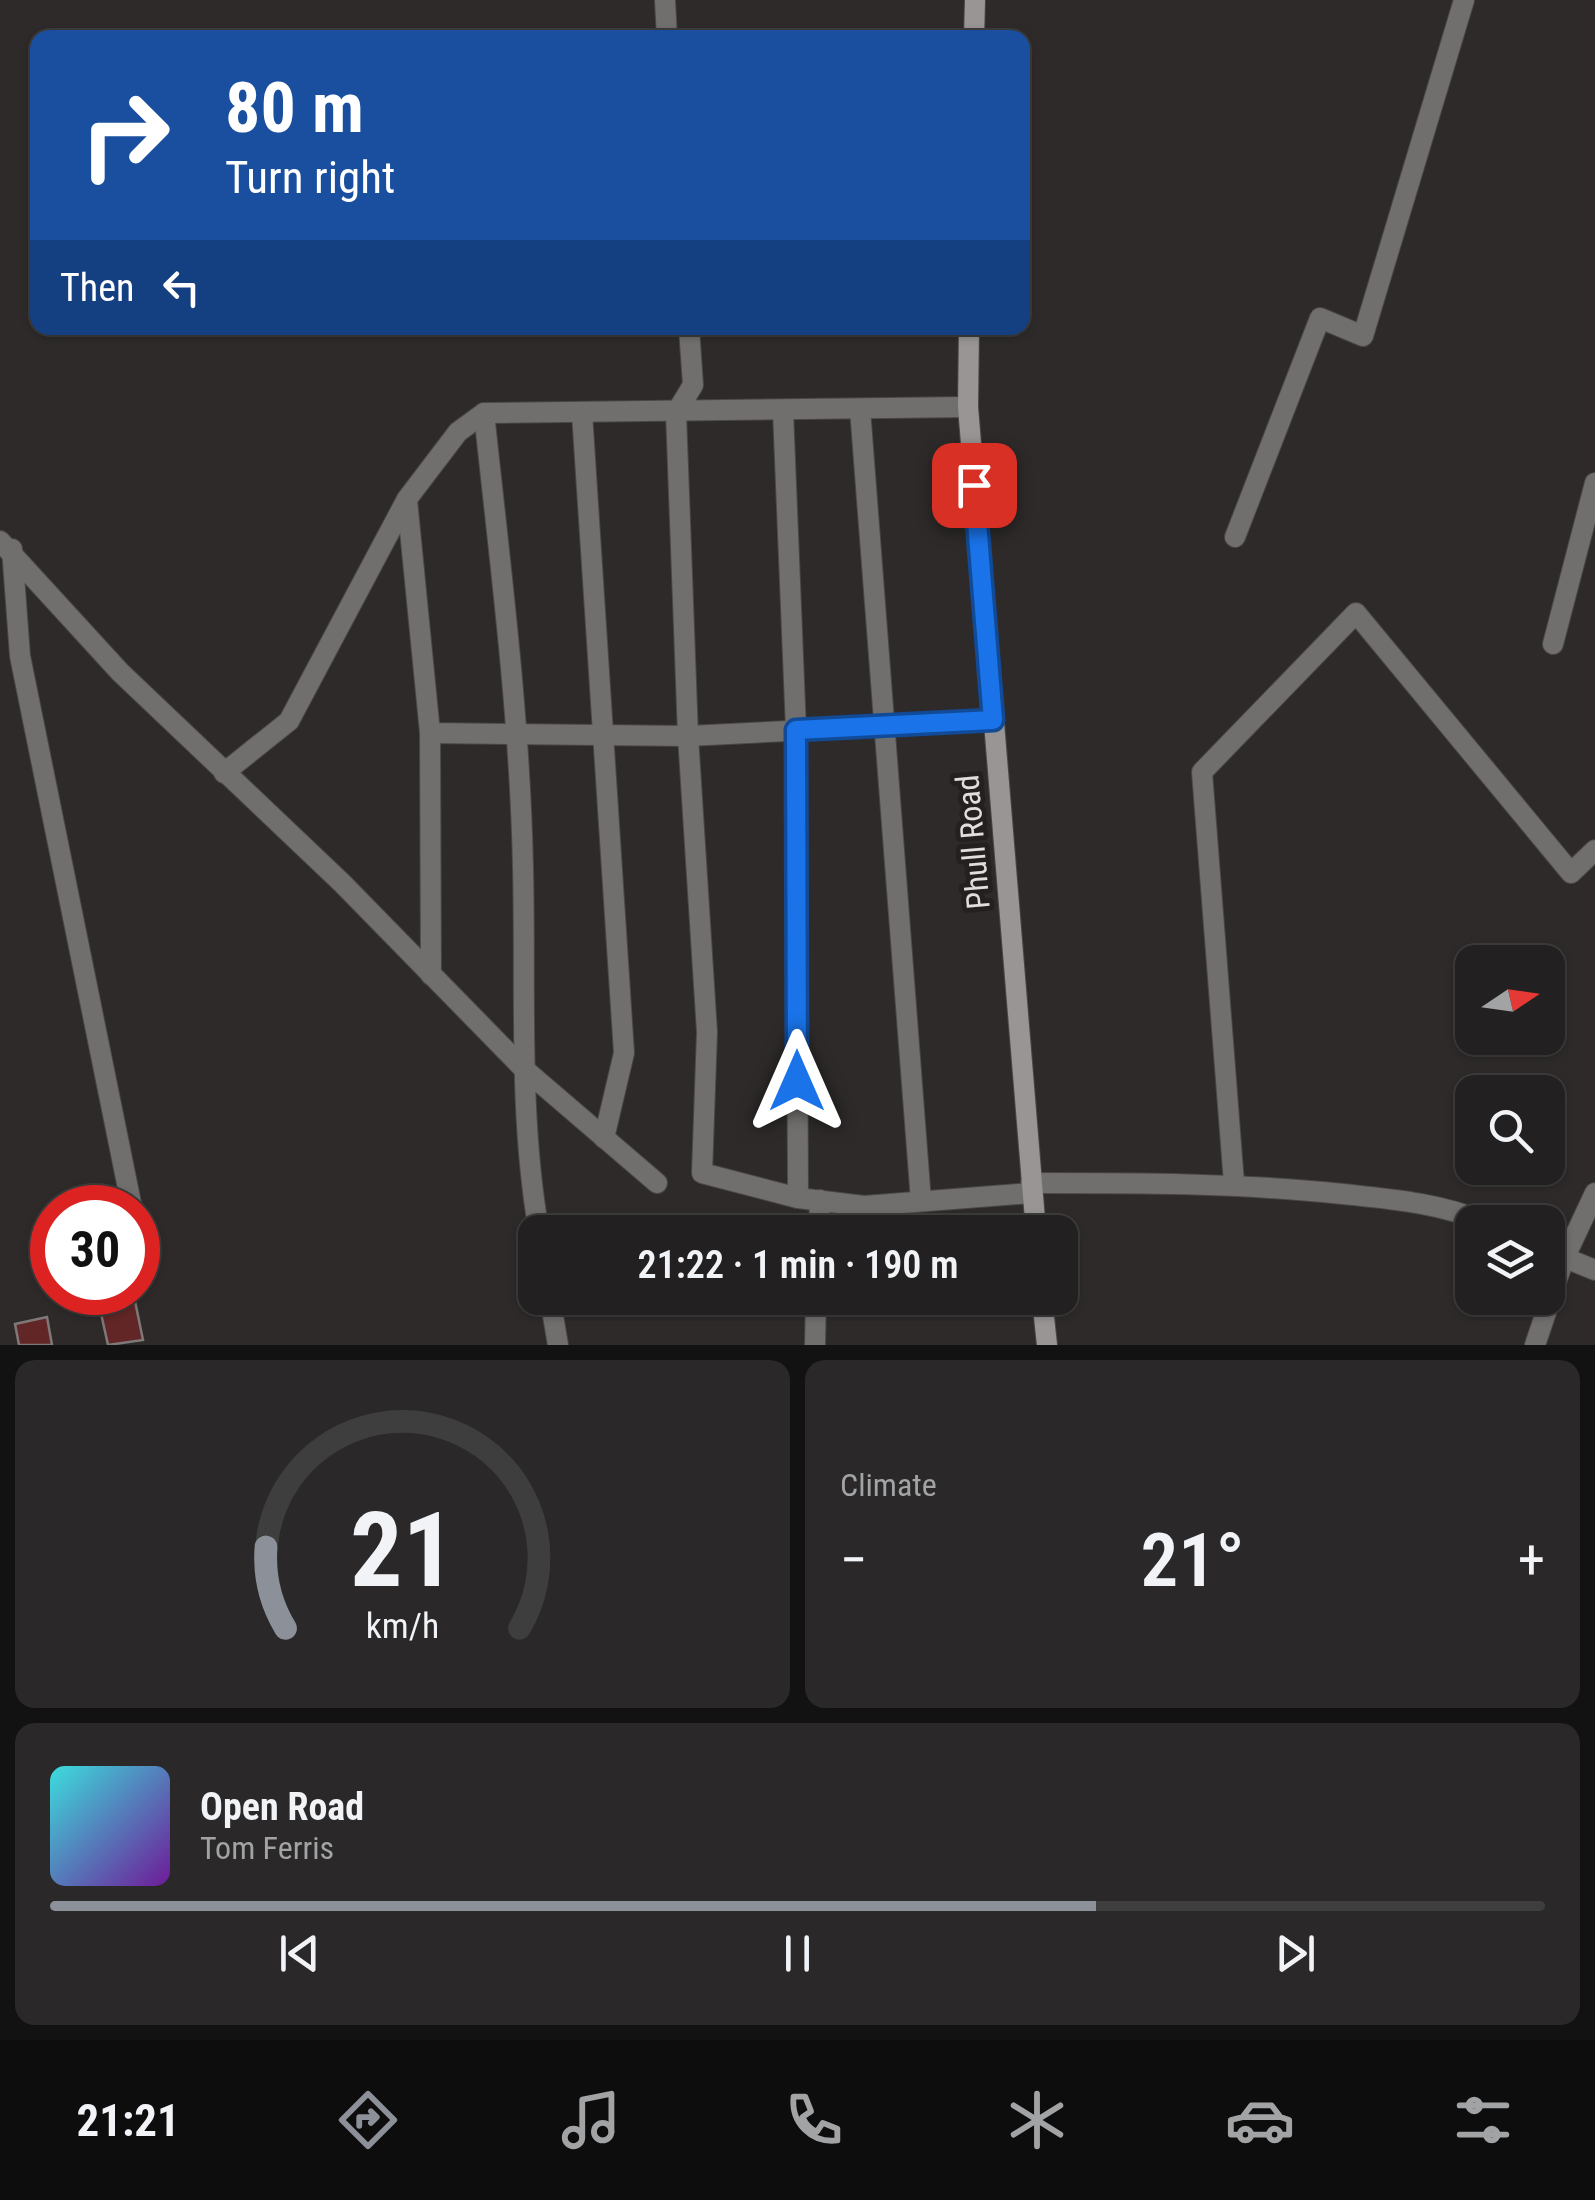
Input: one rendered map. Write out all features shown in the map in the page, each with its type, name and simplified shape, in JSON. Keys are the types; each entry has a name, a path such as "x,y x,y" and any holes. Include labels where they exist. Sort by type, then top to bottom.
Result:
{"street":[{"path":"665,0 667,30"},
{"path":"974,0 974,30"},
{"path":"1235,536 1320,318 1363,336 1464,0"},
{"path":"689,335 693,386 676,413 688,736 707,1032 702,1173 798,1198 864,1206 1031,1188 1234,1183 1390,1199 1455,1211"},
{"name":"Phull Road","path":"969,335 968,406 1034,1215"},
{"path":"224,772 289,721 407,499 458,432 484,413 968,406"},
{"path":"860,409 922,1201"},
{"path":"783,411 796,730 798,1198"},
{"path":"484,413 516,734 523,866 523,1068 537,1215"},
{"path":"582,413 624,1053 604,1138"},
{"path":"1553,644 1595,484"},
{"path":"407,499 430,733 432,974"},
{"path":"6,545 120,672 432,974 523,1068 657,1183"},
{"path":"6,545 20,656 127,1185"},
{"path":"1234,1183 1202,772 1356,613 1571,873 1595,850"},
{"path":"430,733 688,736 993,720"},
{"path":"1565,1241 1595,1193"},
{"path":"820,1200 820,1215"},
{"path":"1565,1258 1595,1270"},
{"path":"553,1315 558,1345"},
{"path":"814,1345 815,1315"},
{"path":"1044,1315 1047,1345"},
{"path":"1535,1345 1542,1315"}],"building":[{"path":"101,1315 138,1315 143,1340 108,1345"},
{"path":"47,1317 52,1345 19,1345 15,1324"}],"route":[{"path":"797,1081 796,730 993,720 974,485"}]}
